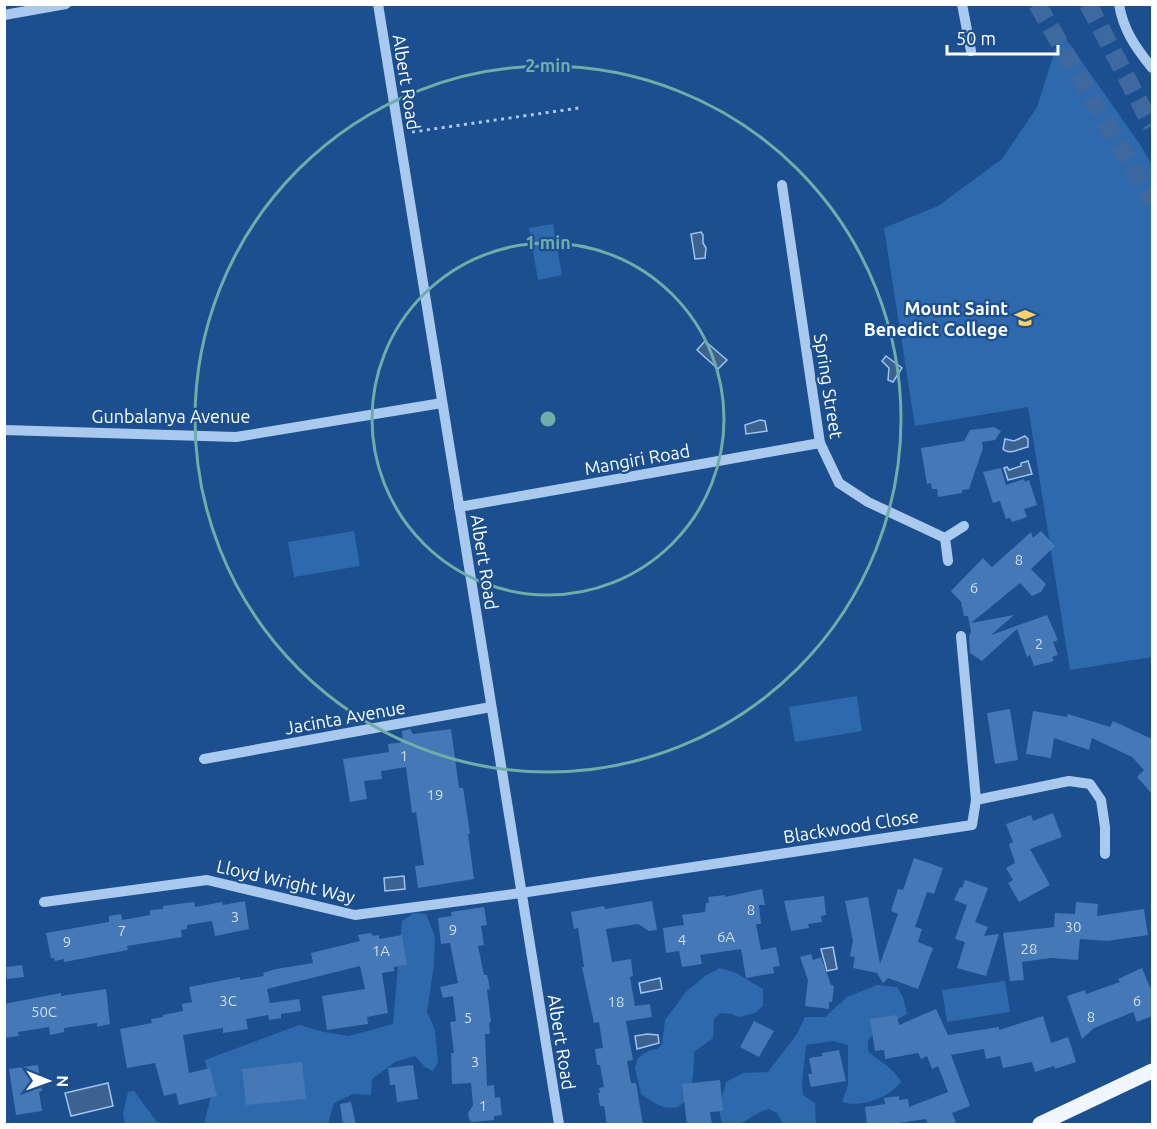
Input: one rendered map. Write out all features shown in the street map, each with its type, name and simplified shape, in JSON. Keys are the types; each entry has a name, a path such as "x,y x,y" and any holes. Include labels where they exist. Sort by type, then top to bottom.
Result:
{"main road":[{"path":"1040,1125 1152,1071"}],"street":[{"path":"4,15 66,4"},
{"name":"Albert Road","path":"378,4 559,1125"},
{"path":"962,4 971,51"},
{"path":"1119,4 1126,31 1152,68"},
{"name":"Spring Street","path":"782,185 820,443 839,483 868,502 945,538"},
{"name":"Gunbalanya Avenue","path":"4,430 236,437 442,403"},
{"name":"Mangiri Road","path":"459,507 820,443"},
{"path":"948,561 945,538 964,526"},
{"path":"961,636 976,800 1069,781 1090,784 1101,800 1105,827 1105,854"},
{"name":"Jacinta Avenue","path":"204,759 491,707"},
{"name":"Blackwood Close","path":"521,893 972,825 976,800"},
{"name":"Lloyd Wright Way","path":"44,902 207,880 355,915 521,893"}],"path":[{"path":"399,134 579,108"}],"shaded area":[{"name":"Mount Saint Benedict College","path":"1061,32 1152,165 1152,657 1070,670 1028,407 915,426 884,228 938,206 1002,159 1037,107"},
{"path":"553,224 562,275 538,280 529,228"},
{"path":"701,232 706,248 705,258 695,259 691,234"},
{"path":"705,341 727,360 718,369 697,350"},
{"path":"886,356 902,368 893,382 888,380 889,368 882,361"},
{"path":"760,420 765,421 767,431 746,434 745,425"},
{"path":"1025,436 1028,439 1028,447 1012,452 1003,449 1005,439 1014,441"},
{"path":"1028,461 1032,474 1008,480 1004,468 1007,467 1009,470"},
{"path":"354,531 360,566 294,577 288,542"},
{"path":"857,696 862,731 795,742 789,707"},
{"path":"404,876 405,889 385,891 384,878"},
{"path":"414,913 426,914 435,937 434,965 427,1012 435,1030 438,1062 433,1071 425,1067 415,1056 395,1062 372,1079 371,1095 353,1094 334,1103 328,1124 204,1124 212,1092 205,1060 299,1025 349,1036 393,1024 402,921"},
{"path":"833,947 837,969 827,971 821,949"},
{"path":"720,968 736,973 763,989 763,1006 755,1013 739,1017 720,1013 714,1019 713,1038 694,1052 692,1080 685,1101 678,1107 669,1108 656,1104 641,1094 635,1068 638,1058 662,1044 665,1020 686,992 705,976"},
{"path":"660,978 662,989 641,993 639,983"},
{"path":"1005,981 1010,1012 947,1022 942,990"},
{"path":"877,985 897,987 903,997 907,1014 876,1032 868,1040 868,1051 890,1068 901,1082 896,1088 866,1103 842,1102 848,1085 848,1045 833,1041 806,1045 803,1095 815,1103 816,1124 783,1124 777,1113 769,1109 737,1124 723,1124 720,1103 726,1082 743,1073 768,1072 797,1034 805,1017 825,1017 847,997"},
{"path":"658,1035 659,1043 637,1049 635,1036"},
{"path":"108,1083 113,1106 71,1116 65,1093"},
{"path":"134,1091 157,1122 169,1124 125,1124 123,1114 128,1092"}],"building":[{"path":"994,427 1001,431 995,440 982,442 983,448 969,489 962,490 962,493 938,497 937,489 932,489 931,483 927,484 921,448 964,441 970,430"},
{"path":"1001,468 1006,485 1024,479 1025,482 1029,480 1037,505 1024,509 1027,517 1012,522 1010,518 1006,519 1000,501 993,503 983,472"},
{"path":"1041,531 1055,546 1031,569 1046,584 1041,592 1032,596 1020,583 971,623 1014,615 991,635 1047,615 1058,640 1053,642 1058,655 1052,657 1054,661 1034,666 1030,655 1027,657 1017,629 982,661 970,653 969,636 971,632 968,616 964,616 961,602 951,591 983,558 992,567 1031,532 1033,538"},
{"path":"1010,709 1018,760 995,764 987,713"},
{"path":"1033,711 1067,717 1068,714 1110,727 1113,721 1152,739 1152,794 1137,777 1144,770 1132,757 1092,738 1089,750 1054,738 1051,758 1026,754"},
{"path":"410,729 413,734 451,729 459,788 463,788 470,833 468,834 474,879 418,888 415,866 424,865 416,812 412,813 406,767 381,771 382,779 364,781 367,799 350,802 343,759 389,752 388,744 403,742 402,731"},
{"path":"1053,813 1062,837 1030,849 1050,885 1019,902 1008,883 1013,880 1006,868 1015,863 1009,844 1013,842 1006,824 1031,815 1033,821"},
{"path":"914,858 943,868 934,894 927,892 915,927 922,929 918,942 933,948 918,989 888,978 883,983 877,973 853,968 855,957 850,956 853,941 845,901 868,897 880,964 898,914 891,911 898,889 903,890"},
{"path":"965,880 988,888 975,922 988,927 984,936 999,934 986,976 957,968 965,942 955,939 967,905 954,900"},
{"path":"762,889 765,905 759,905 761,924 756,924 761,950 776,947 780,966 773,967 774,973 746,978 741,949 700,955 702,964 682,967 679,951 666,953 663,928 684,925 682,915 705,912 706,903 709,903 708,897 725,895 725,897"},
{"path":"824,896 826,915 821,916 822,922 808,924 809,928 791,931 784,901"},
{"path":"245,901 249,929 215,936 212,921 187,925 187,929 181,930 182,937 127,946 128,950 64,962 64,959 55,961 51,958 46,933 109,922 109,916 121,914 122,920 150,915 150,910 163,909 163,906 194,902 195,907"},
{"path":"652,901 657,930 649,931 638,924 606,929 612,962 631,959 633,976 630,977 635,1006 650,1004 652,1017 626,1021 633,1060 627,1061 631,1083 636,1083 643,1125 607,1125 604,1106 600,1106 598,1093 600,1093 599,1088 604,1087 595,1049 603,1048 599,1022 594,1023 582,967 584,967 578,928 574,929 571,912"},
{"path":"1076,902 1098,904 1097,916 1144,909 1148,935 1107,941 1080,939 1078,960 1051,958 1022,962 1024,980 1010,981 1003,933 1054,927 1055,913 1075,914"},
{"path":"484,907 487,925 481,926 484,945 478,946 484,975 487,975 490,989 487,990 491,1022 489,1023 490,1034 485,1034 487,1086 494,1085 495,1098 500,1097 502,1115 494,1116 494,1120 472,1122 468,1113 473,1105 471,1083 452,1084 451,1053 454,1053 450,1022 456,1021 453,996 443,998 440,987 458,983 450,943 441,944 438,918 452,916 451,912"},
{"path":"371,933 373,936 379,935 379,939 402,935 407,965 394,967 394,971 382,973 388,1013 367,1017 368,1024 327,1030 322,996 365,989 360,966 267,989 270,1003 299,999 301,1011 281,1014 281,1018 269,1020 268,1015 246,1019 248,1029 223,1033 223,1028 183,1035 189,1073 210,1068 217,1096 179,1105 176,1093 164,1096 155,1063 127,1068 120,1029 152,1023 151,1019 183,1011 182,1004 192,1002 189,987 240,977 240,980 264,976 263,973 276,969 313,963 311,953 360,941 358,935"},
{"path":"811,954 813,960 821,957 831,985 834,986 829,1009 805,1006 808,980 800,957"},
{"path":"22,965 24,977 7,979 6,967"},
{"path":"1142,968 1152,992 1152,1016 1137,1022 1133,1012 1094,1028 1082,1039 1067,996 1085,990 1086,994 1120,982 1118,979"},
{"path":"106,989 110,1024 97,1027 97,1023 64,1028 64,1032 50,1035 49,1027 18,1032 19,1036 4,1038 4,1004 61,993 61,996"},
{"path":"936,1009 948,1035 999,1027 999,1030 1043,1016 1051,1043 1068,1037 1076,1062 1055,1069 1054,1066 1035,1072 1032,1062 1003,1068 1000,1056 986,1059 984,1049 951,1055 970,1106 952,1113 956,1122 949,1125 928,1125 926,1119 886,1125 867,1125 865,1107 885,1104 884,1098 899,1096 899,1100 908,1099 909,1107 948,1092 938,1066 932,1069 927,1056 921,1059 918,1053 885,1059 884,1050 875,1051 870,1019 897,1015 899,1025"},
{"path":"754,1021 774,1031 759,1057 740,1047"},
{"path":"839,1050 846,1081 811,1087 808,1074 812,1074 809,1058"},
{"path":"302,1062 306,1099 246,1105 242,1069"},
{"path":"38,1065 42,1111 16,1115 9,1069"},
{"path":"413,1065 418,1099 397,1102 395,1085 390,1085 388,1068"},
{"path":"720,1080 723,1111 710,1112 712,1125 687,1125 682,1084"},
{"path":"351,1102 356,1125 343,1125 340,1104"}],"tunnel":[{"path":"1037,4 1152,202"},
{"path":"1088,4 1152,126"}],"place":[{"name":"Mount Saint Benedict College","path":"1025,318"}]}
